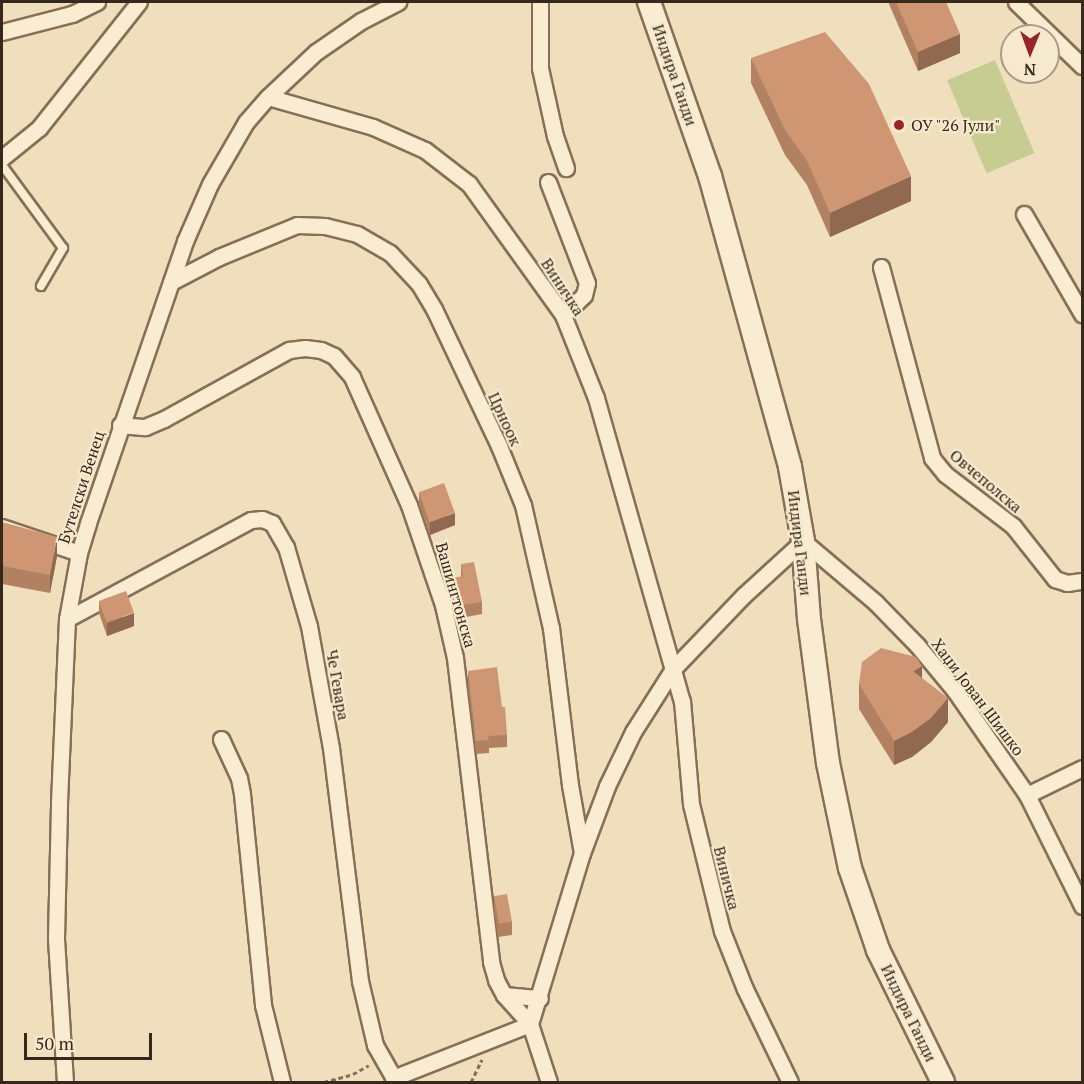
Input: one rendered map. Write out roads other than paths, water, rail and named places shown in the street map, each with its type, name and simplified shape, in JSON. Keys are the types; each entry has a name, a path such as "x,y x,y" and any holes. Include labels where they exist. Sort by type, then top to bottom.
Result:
{"street":[{"path":"2,32 72,14 98,2"},
{"path":"2,158 39,128 139,2"},
{"name":"Бутелски Венец","path":"65,1083 56,938 67,619 79,553 120,425 185,241 210,184 246,122 267,97 316,52 361,21 398,2"},
{"path":"540,2 540,68 555,136 566,168"},
{"name":"Индира Ганди","path":"649,2 710,176 790,467 803,541 809,619 828,763 850,868 878,950 943,1083"},
{"path":"1016,2 1083,66"},
{"name":"Виничка","path":"267,97 373,127 425,150 469,184 563,315 596,398 682,701 691,804 720,921 745,989 790,1083"},
{"path":"548,182 587,283 584,295 563,315"},
{"path":"1024,214 1083,314"},
{"name":"Црноок","path":"171,282 219,257 297,225 325,226 357,234 390,253 418,284 434,309 499,446 523,505 551,628 570,785 582,853"},
{"name":"Овчеполска","path":"881,267 932,458 945,474 1013,526 1056,579 1067,584 1083,581"},
{"name":"Вашингтонска","path":"120,425 145,427 164,419 289,350 305,348 321,350 334,356 352,377 410,505 443,605 455,658 491,962 496,980 504,995 530,1024 549,1083"},
{"name":"Че Гевара","path":"67,619 251,520 262,519 272,523 286,547 309,626 331,748 360,981 375,1046 394,1080"},
{"path":"2,527 79,553"},
{"path":"394,1080 530,1024 540,998 582,853 607,786 633,732 673,669 744,595 803,541"},
{"name":"Хаџи Јован Шишко","path":"803,541 876,603 917,645 955,691 1027,795 1083,906"},
{"path":"221,739 239,778 242,794 263,1005 282,1083"},
{"path":"1027,795 1083,768"},
{"path":"504,995 540,998"}],"lane":[{"path":"2,165 63,248 41,286"}],"place":[{"name":"ОУ \"26 Јули\"","path":"899,125"}]}
